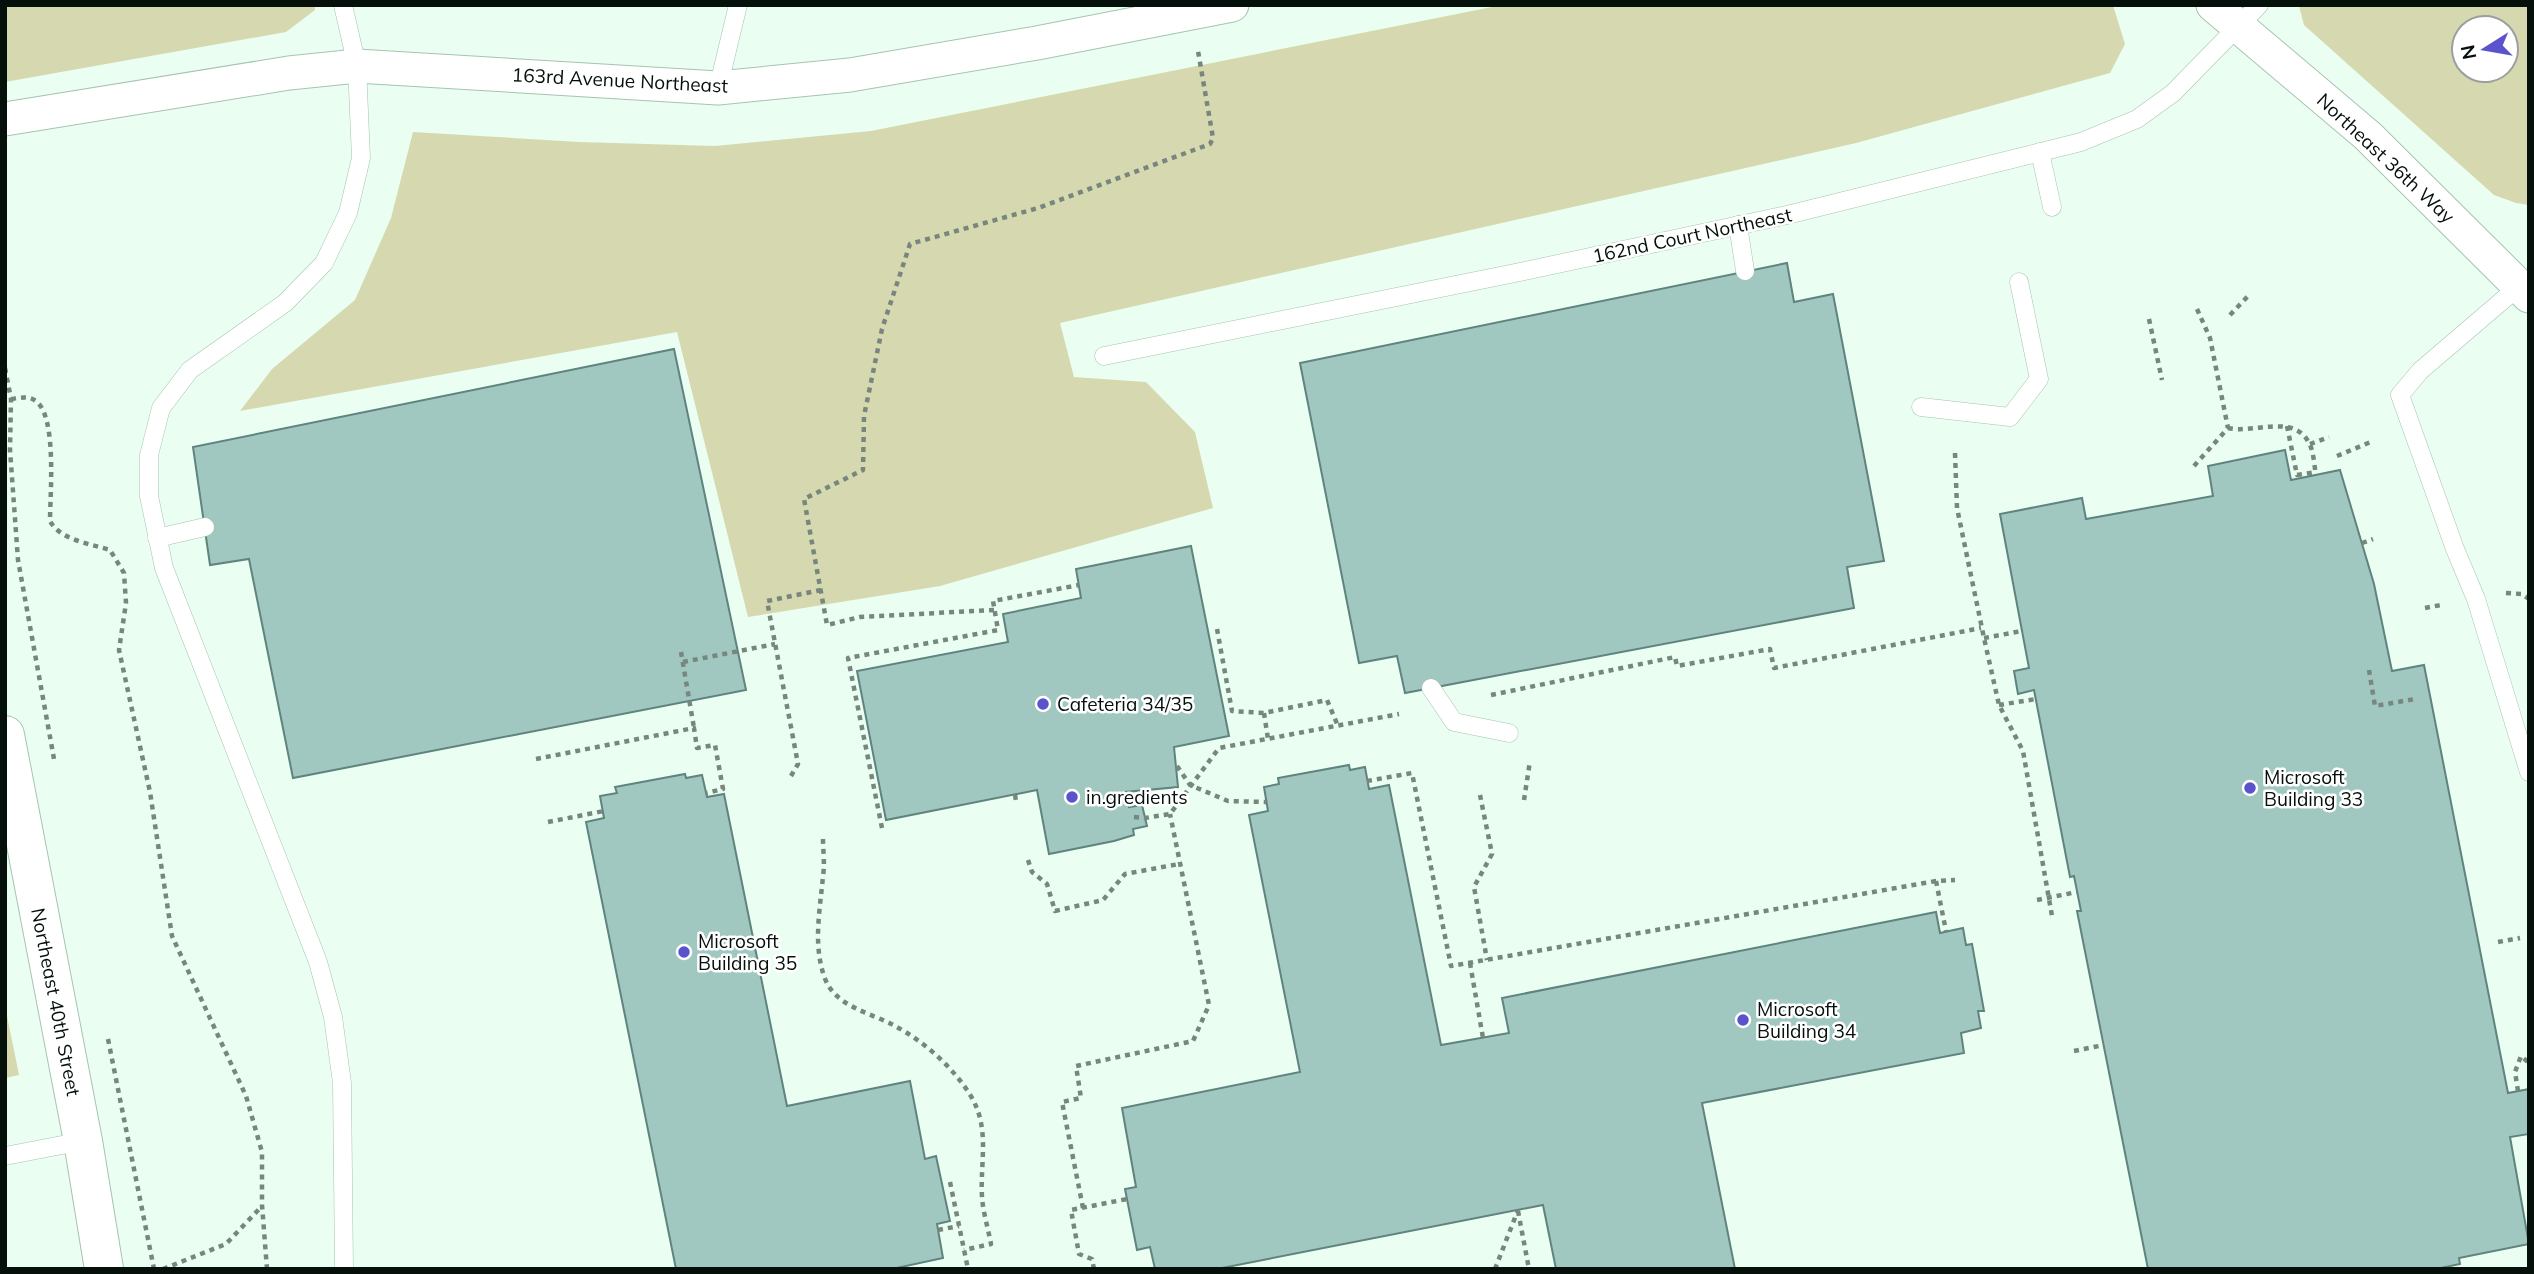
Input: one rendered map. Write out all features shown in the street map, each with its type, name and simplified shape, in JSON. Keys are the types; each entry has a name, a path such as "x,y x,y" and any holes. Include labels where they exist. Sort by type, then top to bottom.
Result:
{"main road":[{"name":"Northeast 40th Street","path":"5,735 8,774 83,1141 104,1269"}],"street":[{"name":"163rd Avenue Northeast","path":"5,119 289,73 357,66 718,88 850,75 1037,43 1232,5"},
{"name":"Northeast 36th Way","path":"2237,12 2526,286"}],"lane":[{"path":"343,5 357,66 361,158 348,213 324,263 285,303 190,370 161,408 149,455 149,496 164,568 318,962 333,1017 342,1083 344,1269"},
{"path":"718,88 738,5"},
{"name":"162nd Court Northeast","path":"1104,356 1787,215 2081,142 2137,120 2173,93 2237,12"},
{"path":"2040,152 2052,207"},
{"path":"1738,225 1745,271"},
{"path":"1921,407 2010,417 2039,379 2019,282"},
{"path":"2526,286 2420,371 2400,395 2455,549 2476,599 2529,772"},
{"path":"157,538 205,527"},
{"path":"1431,688 1454,722 1509,733"},
{"path":"5,1156 83,1141"}],"path":[{"path":"994,610 860,617 827,625 804,499 863,470 864,416 883,329 909,244 1038,208 1210,144 1213,138 1198,51"},
{"path":"2230,315 2249,295"},
{"path":"2197,309 2210,338 2228,428"},
{"path":"2149,319 2162,380"},
{"path":"5,368 11,399 10,450 18,559 56,768"},
{"path":"11,399 29,398 38,402 46,416 51,452 50,522 54,530 78,541 110,550 124,573 126,603 118,650 150,792 172,936 246,1096 262,1152 262,1205 267,1269"},
{"path":"2228,428 2241,431 2287,426 2301,430 2310,444 2316,473 2297,475 2287,426"},
{"path":"2194,466 2228,428"},
{"path":"2310,444 2329,437"},
{"path":"2337,456 2373,441"},
{"path":"1955,453 1957,508 1983,638 1999,705 2023,751 2052,916"},
{"path":"2362,543 2373,539"},
{"path":"882,828 848,658 998,630 993,601 1079,585"},
{"path":"791,776 798,764 767,601 821,590"},
{"path":"2511,592 2522,594 2529,599"},
{"path":"2425,608 2441,605"},
{"path":"1491,695 1675,657 1677,666 1770,649 1774,668 1982,628"},
{"path":"1217,629 1232,711 1264,713 1327,700 1338,726"},
{"path":"1983,638 2022,631"},
{"path":"683,662 775,644"},
{"path":"681,652 697,748 715,745 723,789 706,793"},
{"path":"2369,670 2375,706 2415,699"},
{"path":"1999,705 2036,699"},
{"path":"1264,713 1268,739"},
{"path":"1083,1208 1062,1102 1081,1098 1076,1066 1193,1041 1209,1005 1170,814 1219,748 1399,714"},
{"path":"536,759 694,728"},
{"path":"1524,800 1530,761"},
{"path":"1177,766 1190,785 1228,802 1266,802"},
{"path":"1367,781 1412,773 1451,966 1955,880"},
{"path":"1480,795 1492,854 1474,887 1487,960"},
{"path":"548,822 604,811"},
{"path":"1134,817 1170,814"},
{"path":"822,839 824,874 817,937 824,979 832,992 843,1002 895,1026 927,1048 951,1070 972,1098 981,1121 984,1146 982,1200 990,1244 964,1250"},
{"path":"1028,860 1032,872 1046,884 1055,911 1103,900 1125,874 1179,864"},
{"path":"1937,881 1946,932"},
{"path":"2037,900 2077,892"},
{"path":"2498,942 2520,938"},
{"path":"1470,963 1483,1038"},
{"path":"106,1025 154,1269"},
{"path":"2074,1051 2104,1045"},
{"path":"2518,1091 2515,1072 2521,1056 2529,1063"},
{"path":"950,1182 968,1269"},
{"path":"1094,1269 1092,1259 1079,1254 1071,1210 1127,1199"},
{"path":"163,1269 226,1244 262,1205"},
{"path":"1495,1269 1518,1210 1529,1269"},
{"path":"938,1230 959,1226"}],"green space":[{"path":"5,5 315,5 315,10 286,32 5,82"},
{"path":"1502,5 2113,5 2125,44 2110,73 1856,143 1060,323 1074,377 1146,382 1195,432 1213,508 940,586 748,617 677,332 240,411 272,369 355,300 391,218 413,132 579,142 715,146 871,131"},
{"path":"2529,5 2529,205 2494,195 2304,25 2299,6"},
{"path":"5,1006 19,1075 5,1078"}],"building":[{"path":"1787,263 1794,302 1833,294 1884,561 1847,567 1854,608 1405,693 1397,656 1359,663 1300,363"},
{"path":"674,349 746,690 293,778 249,559 210,565 193,447"},
{"name":"Microsoft Building 33","path":"2285,450 2291,480 2340,470 2374,584 2392,671 2424,665 2508,1093 2529,1089 2529,1134 2510,1137 2529,1244 2459,1258 2460,1264 2436,1269 2148,1269 2077,911 2081,911 2074,876 2070,877 2034,690 2018,694 2014,671 2029,668 2000,514 2082,498 2086,519 2213,496 2208,466"},
{"name":"Cafeteria 34/35","path":"1191,546 1229,736 1174,747 1178,787 1126,792 1129,807 1142,805 1147,826 1133,829 1134,835 1114,841 1049,854 1037,790 886,820 857,671 1008,642 1003,614 1081,598 1076,569"},
{"name":"Microsoft Building 34","path":"1349,765 1350,770 1365,767 1369,789 1389,785 1441,1045 1509,1033 1502,998 1936,912 1940,933 1963,928 1966,945 1972,944 1984,1011 1978,1011 1981,1028 1961,1033 1964,1053 1702,1103 1735,1269 1556,1269 1543,1205 1217,1269 1155,1269 1150,1247 1137,1250 1125,1189 1136,1187 1122,1108 1300,1072 1249,815 1268,811 1264,787 1279,784 1278,778"},
{"name":"Microsoft Building 35","path":"685,774 686,778 702,775 707,797 724,794 787,1106 910,1081 925,1159 936,1156 950,1221 937,1224 943,1258 892,1269 676,1269 586,822 604,818 600,796 617,793 615,787"}],"place":[{"name":"Cafeteria 34/35","path":"1043,704"},
{"name":"Microsoft Building 33","path":"2250,788"},
{"name":"in.gredients","path":"1072,797"},
{"name":"Microsoft Building 35","path":"684,952"},
{"name":"Microsoft Building 34","path":"1743,1020"}]}
